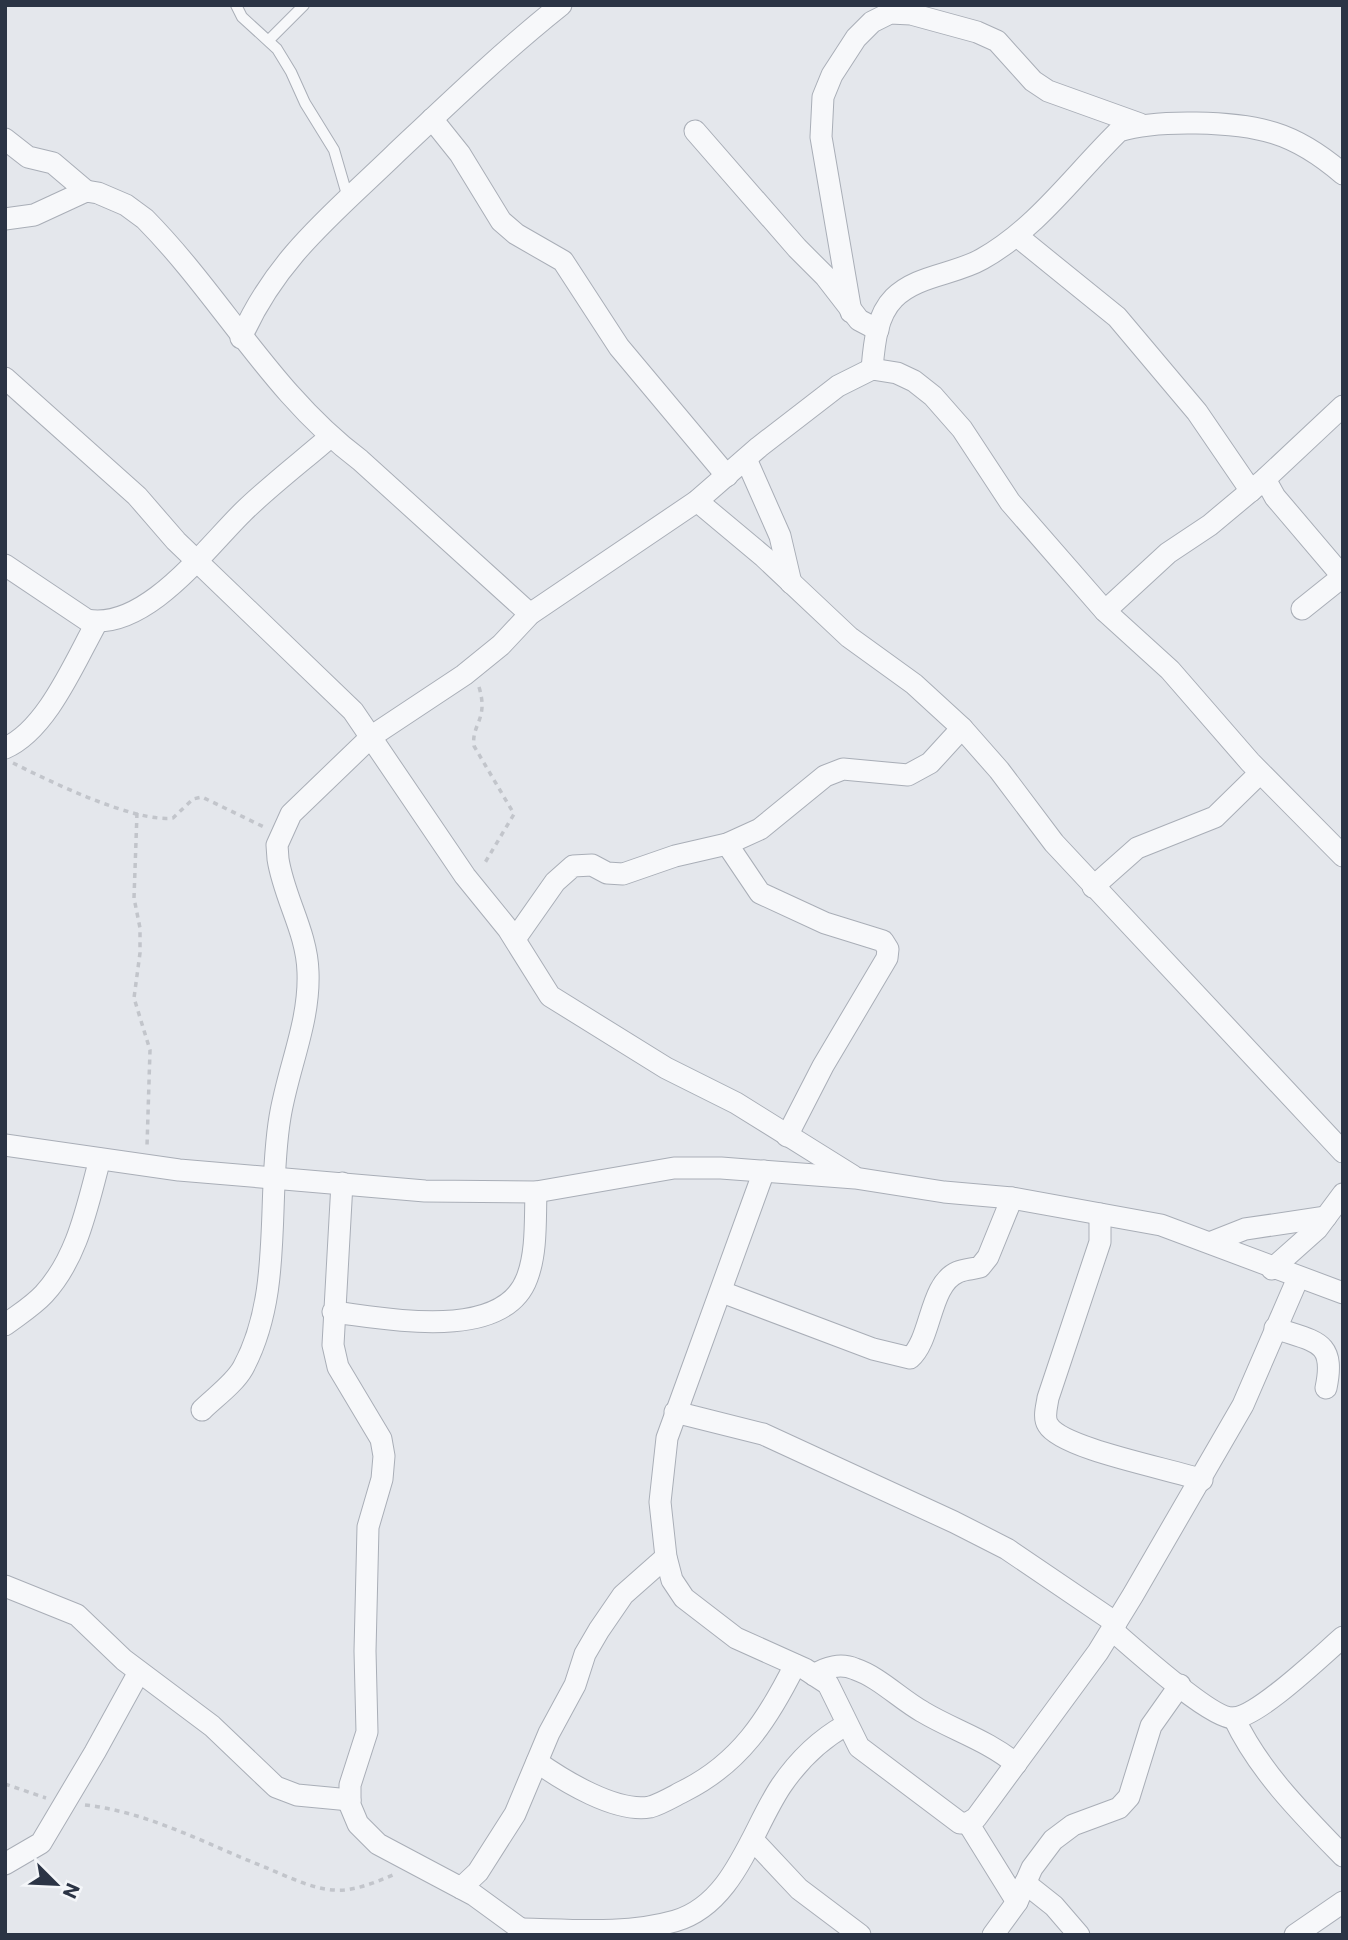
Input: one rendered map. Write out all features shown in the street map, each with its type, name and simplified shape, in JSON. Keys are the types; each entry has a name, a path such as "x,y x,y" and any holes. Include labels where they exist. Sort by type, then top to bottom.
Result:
{"street":[{"path":"241,338 252,312 284,262 308,235 432,119 561,5"},
{"path":"851,312 821,137 823,97 832,75 850,47 873,22 890,13 911,14 977,32 997,41 1033,81 1048,91 1140,124 1238,127 1273,133 1312,150 1343,174"},
{"path":"432,119 460,154 501,221 516,234 563,261 619,347 727,476"},
{"path":"872,369 878,330 892,299 906,289 980,260 1017,236 1119,131 1140,124"},
{"path":"695,131 797,248 825,276 851,312 859,320 878,330"},
{"path":"5,139 28,157 53,163 86,191 98,193 125,205 145,219 277,383 330,437 360,460 530,614"},
{"path":"5,219 34,215 86,191"},
{"path":"1017,236 1117,317 1258,485 1275,497 1342,577 1302,609"},
{"path":"202,1410 241,1371 259,1325 269,1280 275,1177 284,1091 304,1024 308,995 304,940 278,859 277,845 282,829 304,799 372,736 472,668 530,614 698,501 838,386 872,369 897,373 915,381 933,396 962,429 1010,502 1105,611 1170,670 1260,773 1343,856"},
{"path":"5,378 137,496 196,560 331,689 372,736 471,885 515,939 550,996 666,1069 736,1103 855,1178"},
{"path":"1105,611 1168,553 1210,526 1258,485 1343,406"},
{"path":"5,565 87,620 97,622 122,618 167,588 246,510 330,437"},
{"path":"746,459 780,536 791,583"},
{"path":"698,501 849,637 914,684 962,729 999,770 1054,844 1343,1152"},
{"path":"5,748 26,737 44,714 97,622"},
{"path":"515,939 555,882 573,866 592,865 607,873 623,874 675,856 727,844 760,829 825,776 843,769 908,775 930,762 962,729"},
{"path":"1093,887 1137,848 1215,817 1260,773"},
{"path":"727,844 761,893 825,923 872,936 883,941 888,949 887,958 823,1066 787,1136"},
{"path":"5,1145 148,1166 425,1191 536,1192 674,1168 855,1178 944,1192 1012,1198 1161,1225 1212,1242 1272,1269 1343,1293"},
{"path":"5,1325 43,1296 59,1275 76,1244 100,1159"},
{"path":"764,1171 667,1438 660,1502 666,1557 672,1580 684,1598 736,1638 828,1684 859,1747 960,1824 976,1818 1114,1626 1202,1480 1243,1405 1298,1278"},
{"path":"342,1183 333,1345 338,1367 381,1439 384,1456 382,1479 368,1528 365,1651 367,1732 350,1785 350,1800 358,1824 378,1844 415,1866 461,1888 525,1932 622,1931 675,1921 693,1914 713,1896 745,1855 782,1784 825,1737 846,1725"},
{"path":"333,1312 433,1322 488,1314 508,1304 527,1279 533,1246 536,1192"},
{"path":"1272,1269 1303,1243 1343,1194"},
{"path":"722,1292 873,1349 910,1359 919,1346 943,1287 958,1271 980,1267 988,1257 1012,1198"},
{"path":"1100,1214 1100,1242 1048,1398 1045,1415 1048,1425 1065,1438 1102,1452 1202,1480"},
{"path":"1212,1242 1245,1229 1326,1217"},
{"path":"1275,1328 1310,1341 1328,1352 1331,1362 1326,1388"},
{"path":"675,1412 763,1434 954,1521 1025,1561 1114,1626 1180,1685 1220,1715 1234,1718 1246,1714 1291,1683 1343,1637"},
{"path":"461,1888 491,1853 515,1814 575,1685 585,1654 599,1630 623,1595 666,1557"},
{"path":"5,1586 78,1615 139,1672 212,1726 276,1787 297,1795 350,1800"},
{"path":"537,1762 568,1783 610,1801 649,1807 722,1769 747,1745 777,1702 804,1670 840,1666 854,1668 925,1713 996,1748 1016,1765"},
{"path":"5,1864 41,1843 139,1672"},
{"path":"993,1935 1054,1840 1073,1825 1119,1808 1129,1797 1152,1726 1180,1685"},
{"path":"1234,1718 1244,1738 1274,1780 1343,1856"},
{"path":"968,1823 1021,1892 1054,1906 1079,1935"},
{"path":"753,1840 799,1889 860,1935"},
{"path":"1295,1935 1343,1902"}],"lane":[{"path":"236,5 242,18 269,40 291,72 305,103 334,150 348,198"},
{"path":"269,40 304,5"}],"path":[{"path":"471,885 514,814 474,747 475,734 484,707 472,668"},
{"path":"5,760 101,801 137,813 173,818 192,799 202,797 268,828 282,829"},
{"path":"137,813 134,898 140,928 141,953 134,998 150,1050 146,1120 148,1166"},
{"path":"5,1784 153,1822 316,1887 353,1888 373,1884 415,1866"}]}
